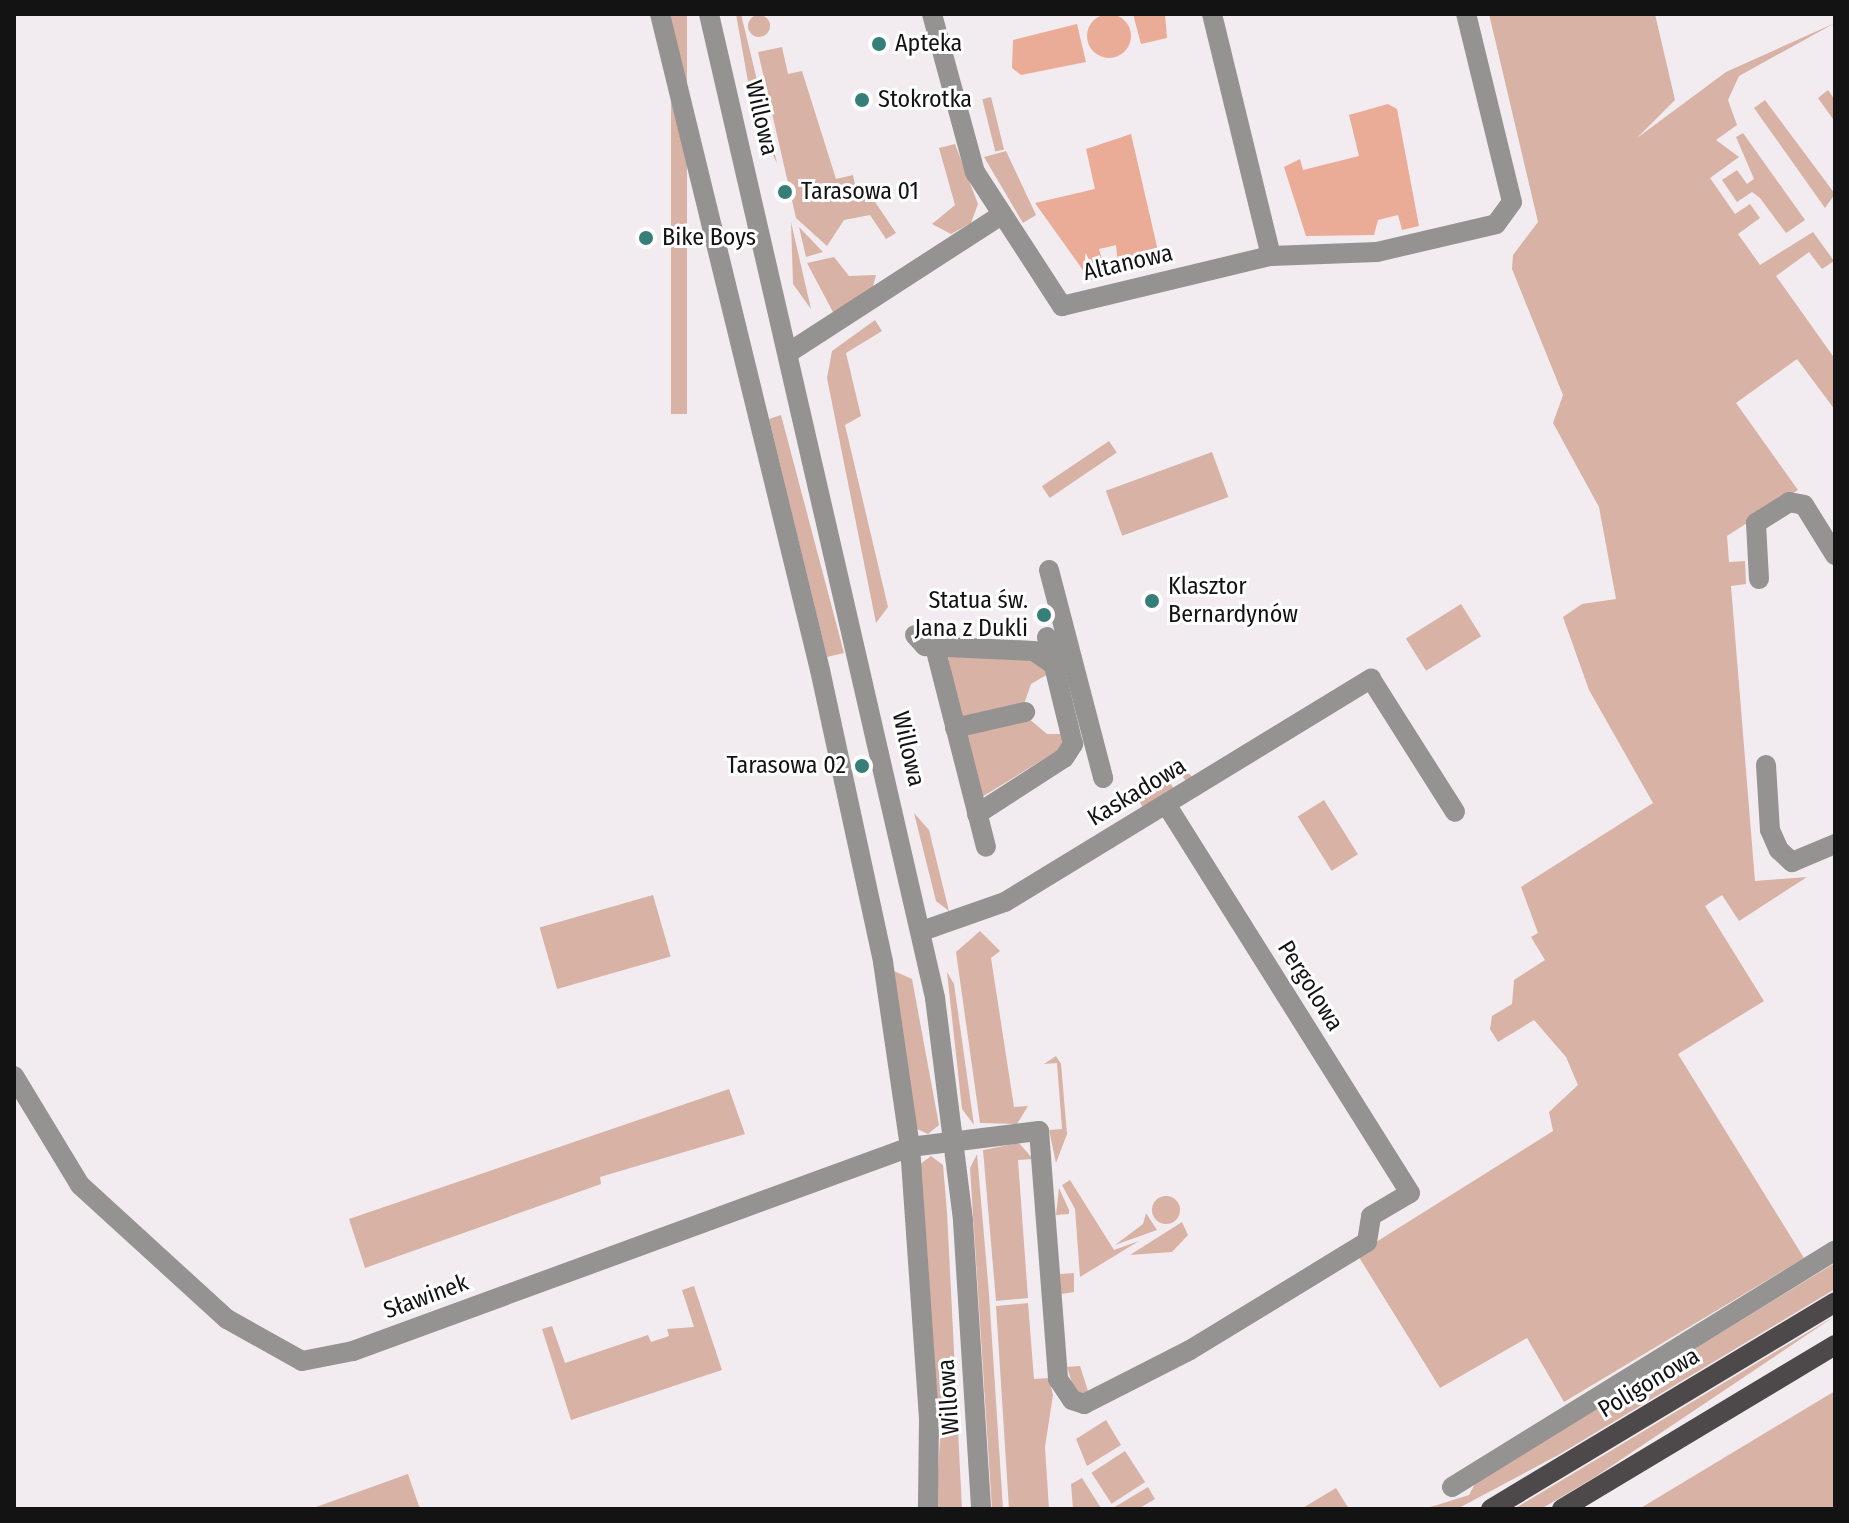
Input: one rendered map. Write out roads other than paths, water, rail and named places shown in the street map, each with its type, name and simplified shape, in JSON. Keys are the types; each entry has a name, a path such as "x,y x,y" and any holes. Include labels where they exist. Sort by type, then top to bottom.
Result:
{"main road":[{"name":"Poligonowa","path":"1491,1509 1835,1302"},
{"path":"1562,1509 1835,1345"}],"street":[{"path":"660,14 870,893 910,1147 929,1421 928,1509"},
{"name":"Willowa","path":"709,14 922,931 954,1141 981,1509"},
{"path":"788,353 1001,215 966,148 932,14"},
{"path":"1212,14 1271,256"},
{"name":"Altanowa","path":"1001,215 1062,306 1271,256 1377,252 1470,233 1496,224 1512,202 1466,14"},
{"path":"1759,579 1756,523 1789,502 1804,505 1835,555"},
{"path":"977,814 1070,751 1054,665 1056,635 1049,570"},
{"path":"915,635 935,647 1034,651 1054,665"},
{"path":"1000,649 1056,635"},
{"path":"1056,635 1103,778"},
{"path":"935,647 986,847"},
{"name":"Kaskadowa","path":"922,931 1005,902 1371,679 1455,812"},
{"path":"955,728 1025,712"},
{"path":"1766,765 1770,830 1779,850 1792,862 1835,844"},
{"name":"Pergolowa","path":"1167,805 1410,1193"},
{"name":"Sławinek","path":"14,1076 90,1195 227,1319 302,1361 368,1345 910,1147 1039,1131 1058,1379 1072,1400 1084,1404 1190,1350 1367,1242 1371,1216 1410,1193"},
{"path":"1452,1487 1835,1250"}],"place":[{"name":"Apteka","path":"879,44"},
{"name":"Stokrotka","path":"862,100"},
{"name":"Tarasowa 01","path":"785,192"},
{"name":"Bike Boys","path":"646,238"},
{"name":"Klasztor Bernardynów","path":"1152,601"},
{"name":"Statua św. Jana z Dukli","path":"1044,615"},
{"name":"Tarasowa 02","path":"862,766"}]}
